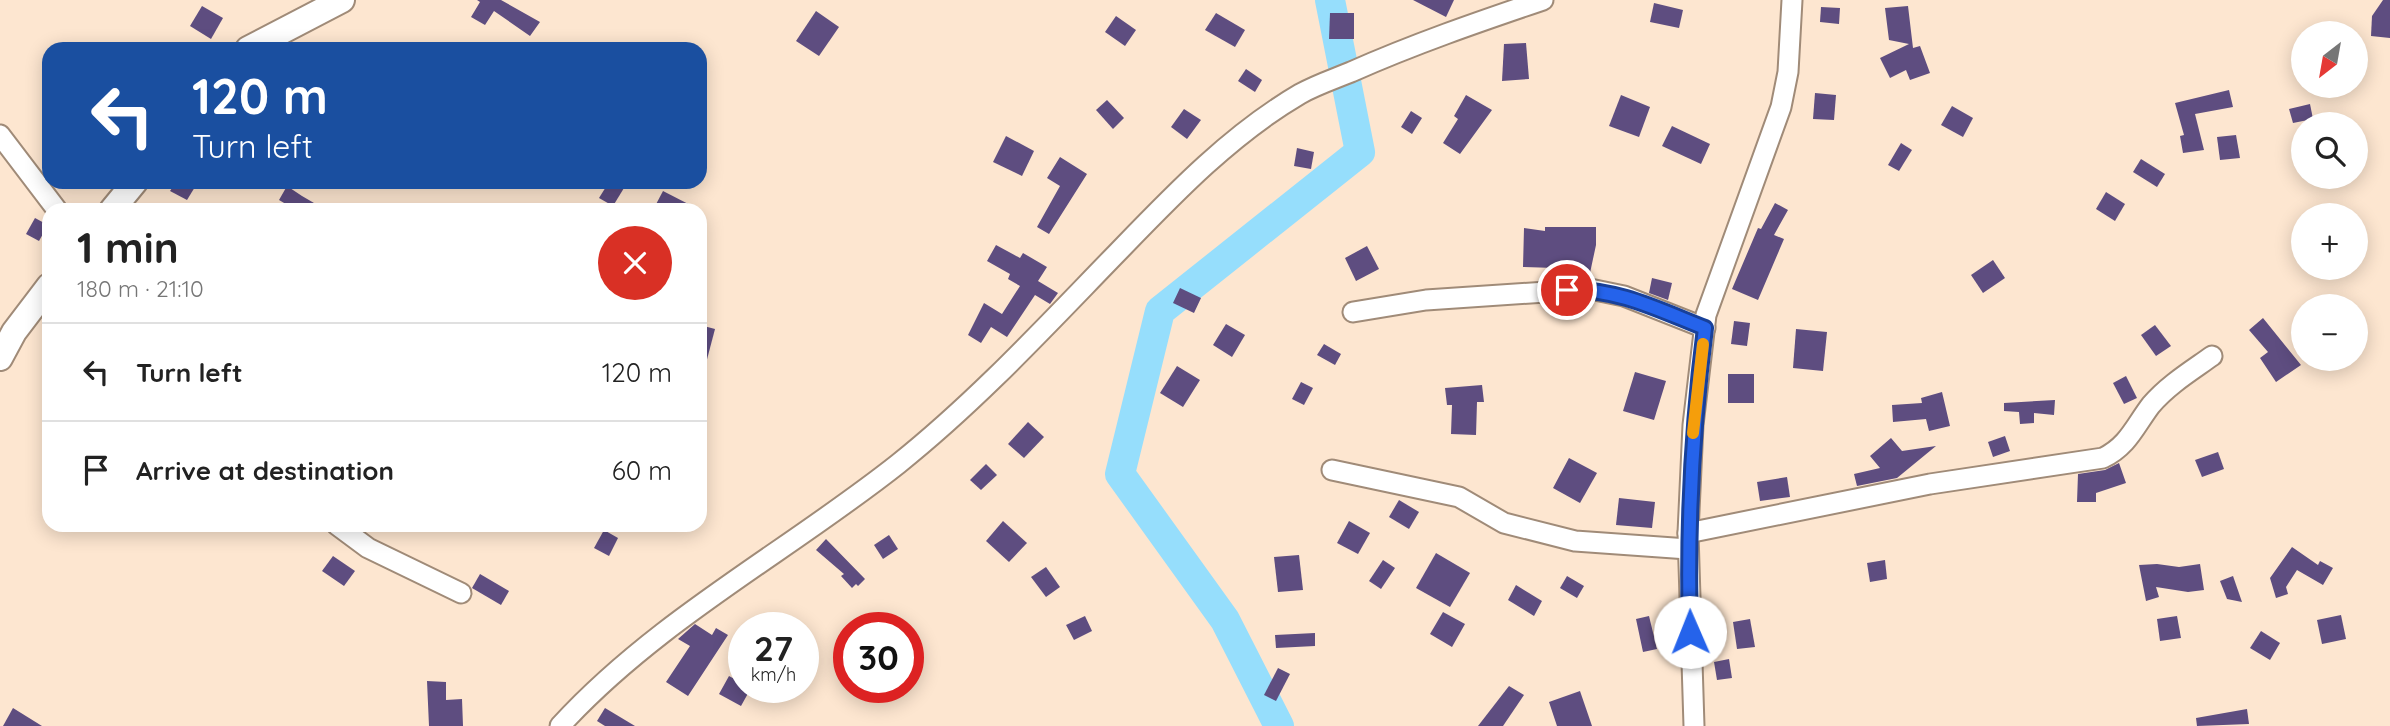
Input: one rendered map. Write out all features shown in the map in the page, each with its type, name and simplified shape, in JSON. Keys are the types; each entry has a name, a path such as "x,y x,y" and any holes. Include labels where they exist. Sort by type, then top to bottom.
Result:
{"street":[{"path":"261,42 342,0"},
{"path":"560,726 613,675 680,618 784,550 899,463 990,384 1160,208 1232,142 1300,94 1394,52 1543,0"},
{"path":"1694,726 1688,541 1693,425 1706,315 1781,107 1788,72 1792,0"},
{"path":"0,135 52,203"},
{"path":"118,203 129,189"},
{"path":"1353,312 1426,300 1590,289 1624,296 1705,328"},
{"path":"0,358 14,332 42,295"},
{"path":"1332,470 1459,498 1511,525 1575,541 1688,541 1930,484 2103,458 2121,449 2152,404 2174,383 2212,356"},
{"path":"346,532 368,548 461,593"}],"building":[{"path":"477,0 501,0 540,22 530,36 494,11 485,25 471,17 480,2"},
{"path":"1413,0 1454,0 1446,17"},
{"path":"2383,0 2390,0 2390,38 2371,36 2372,16"},
{"path":"1654,3 1683,10 1679,28 1650,22"},
{"path":"202,6 223,18 211,39 190,26"},
{"path":"1908,6 1913,48 1920,46 1930,73 1910,80 1906,70 1890,78 1880,58 1909,44 1889,40 1885,8"},
{"path":"1821,7 1840,8 1839,24 1820,22"},
{"path":"816,11 839,27 819,56 796,41"},
{"path":"1216,13 1245,30 1235,47 1205,30"},
{"path":"1330,13 1354,13 1354,39 1329,39"},
{"path":"1116,16 1136,30 1125,46 1105,32"},
{"path":"1526,43 1529,79 1502,81 1504,44"},
{"path":"1246,69 1262,80 1255,92 1238,81"},
{"path":"2229,90 2233,107 2195,114 2204,150 2183,153 2180,136 2184,135 2175,103"},
{"path":"1815,93 1836,95 1834,120 1813,119"},
{"path":"1466,95 1492,110 1460,154 1443,143 1458,119 1454,116"},
{"path":"1621,95 1650,107 1639,137 1609,126"},
{"path":"1107,100 1124,118 1113,129 1096,110"},
{"path":"2310,104 2312,112 2291,112 2291,116 2289,109"},
{"path":"1952,106 1973,118 1963,137 1941,125"},
{"path":"1184,109 1201,120 1187,139 1171,127"},
{"path":"1411,111 1422,118 1412,134 1401,127"},
{"path":"1672,126 1710,144 1701,164 1662,146"},
{"path":"2236,135 2240,158 2220,160 2217,137"},
{"path":"1006,136 1034,151 1022,176 993,162"},
{"path":"1901,143 1912,150 1899,171 1888,165"},
{"path":"1297,148 1314,152 1311,169 1294,166"},
{"path":"1060,157 1087,174 1049,234 1037,227 1060,186 1047,178"},
{"path":"2141,159 2165,174 2157,187 2133,172"},
{"path":"171,189 194,189 187,200 170,191"},
{"path":"285,189 292,189 314,203 284,203 279,200"},
{"path":"605,189 623,189 615,203 608,203 599,198"},
{"path":"663,191 686,203 657,203"},
{"path":"2106,192 2125,204 2115,221 2096,209"},
{"path":"1775,203 1788,210 1774,235 1784,239 1758,300 1732,289 1758,228 1761,229"},
{"path":"35,218 42,222 42,236 39,241 26,234"},
{"path":"1545,227 1596,227 1596,245 1590,273 1555,265 1555,268 1523,267 1524,228 1545,231"},
{"path":"996,245 1020,258 1023,253 1047,267 1038,281 1058,293 1050,304 1035,295 1007,337 991,327 981,343 968,335 984,303 1002,314 1020,286 1008,279 1010,274 987,261"},
{"path":"1367,246 1379,269 1356,281 1345,258"},
{"path":"1993,260 2005,278 1983,293 1971,275"},
{"path":"1652,278 1672,283 1668,300 1649,293"},
{"path":"1180,288 1201,298 1194,313 1173,303"},
{"path":"2263,318 2291,353 2292,371 2276,382 2260,358 2268,352 2249,330"},
{"path":"1734,321 1750,323 1747,346 1731,344"},
{"path":"1226,324 1245,335 1232,357 1213,345"},
{"path":"2155,325 2171,346 2156,356 2141,335"},
{"path":"707,327 715,329 707,359"},
{"path":"1796,329 1827,332 1823,371 1793,368"},
{"path":"1324,344 1341,354 1335,365 1317,355"},
{"path":"1177,366 1200,380 1183,407 1160,393"},
{"path":"1635,372 1666,381 1654,420 1623,411"},
{"path":"1728,374 1754,374 1754,403 1728,403"},
{"path":"2126,376 2137,398 2124,404 2113,383"},
{"path":"1301,382 1313,388 1304,405 1292,399"},
{"path":"1482,385 1484,402 1477,402 1476,435 1451,434 1452,405 1447,405 1445,388"},
{"path":"1942,392 1950,426 1929,431 1926,419 1893,422 1892,405 1922,403 1921,398"},
{"path":"2055,400 2054,415 2034,413 2034,423 2020,424 2019,412 2004,411 2004,403"},
{"path":"1028,422 1044,437 1024,458 1008,444"},
{"path":"2005,436 2010,451 1993,457 1988,442"},
{"path":"1891,438 1902,451 1936,446 1897,478 1857,486 1854,474 1880,468 1870,456"},
{"path":"2218,452 2224,469 2202,477 2195,460"},
{"path":"1569,458 1597,473 1580,503 1553,488"},
{"path":"2119,463 2126,483 2096,493 2096,502 2077,502 2078,474 2105,470"},
{"path":"986,464 997,475 981,490 970,480"},
{"path":"1787,477 1790,497 1760,501 1757,482"},
{"path":"1619,498 1655,502 1652,528 1616,525"},
{"path":"1399,500 1419,512 1409,529 1389,517"},
{"path":"1003,521 1027,543 1009,562 986,541"},
{"path":"1349,521 1370,533 1358,554 1337,543"},
{"path":"603,532 618,538 609,556 594,548"},
{"path":"889,535 898,549 883,559 874,545"},
{"path":"826,539 865,579 858,586 856,584 852,588 841,576 844,574 816,550"},
{"path":"2292,547 2318,565 2320,561 2333,568 2323,585 2297,570 2286,587 2288,594 2276,598 2270,578"},
{"path":"1436,553 1470,573 1450,607 1416,588"},
{"path":"1299,555 1303,590 1278,592 1274,557"},
{"path":"333,556 355,571 344,586 322,571"},
{"path":"1383,560 1395,568 1381,589 1369,581"},
{"path":"1885,560 1887,579 1870,582 1867,563"},
{"path":"2200,564 2204,590 2188,592 2156,587 2159,597 2146,601 2139,565 2179,567"},
{"path":"1046,567 1060,587 1046,597 1031,577"},
{"path":"480,574 509,591 501,605 472,588"},
{"path":"1567,576 1584,586 1577,598 1560,588"},
{"path":"2233,576 2242,602 2227,599 2220,581"},
{"path":"1516,585 1542,601 1534,616 1508,600"},
{"path":"1443,612 1465,624 1452,647 1430,634"},
{"path":"2341,615 2346,639 2322,644 2317,620"},
{"path":"1085,616 1092,631 1074,640 1066,625"},
{"path":"1649,616 1657,649 1643,652 1636,619"},
{"path":"2177,616 2181,638 2160,641 2157,619"},
{"path":"1750,619 1755,647 1737,649 1733,622"},
{"path":"695,624 712,635 716,628 728,635 688,696 666,682 690,646 678,639"},
{"path":"2261,631 2280,643 2270,660 2250,648"},
{"path":"1315,633 1315,646 1276,648 1275,635"},
{"path":"1729,659 1732,678 1717,680 1714,662"},
{"path":"1278,668 1290,674 1276,701 1264,695"},
{"path":"728,678 728,699 719,694"},
{"path":"427,681 446,682 446,700 462,699 463,726 429,726"},
{"path":"1509,686 1524,695 1503,726 1478,726"},
{"path":"1580,691 1592,726 1557,726 1549,702"},
{"path":"13,708 42,726 3,726"},
{"path":"605,708 635,726 605,726 597,721"},
{"path":"2247,709 2249,724 2197,726 2196,718"}],"waterway":[{"path":"1279,726 1225,620 1120,474 1160,311 1360,152 1330,0"}],"slow traffic":[{"path":"1693,433 1703,344"}],"route":[{"path":"1567,290 1607,291 1705,328 1693,425 1688,533 1690,632"}]}
